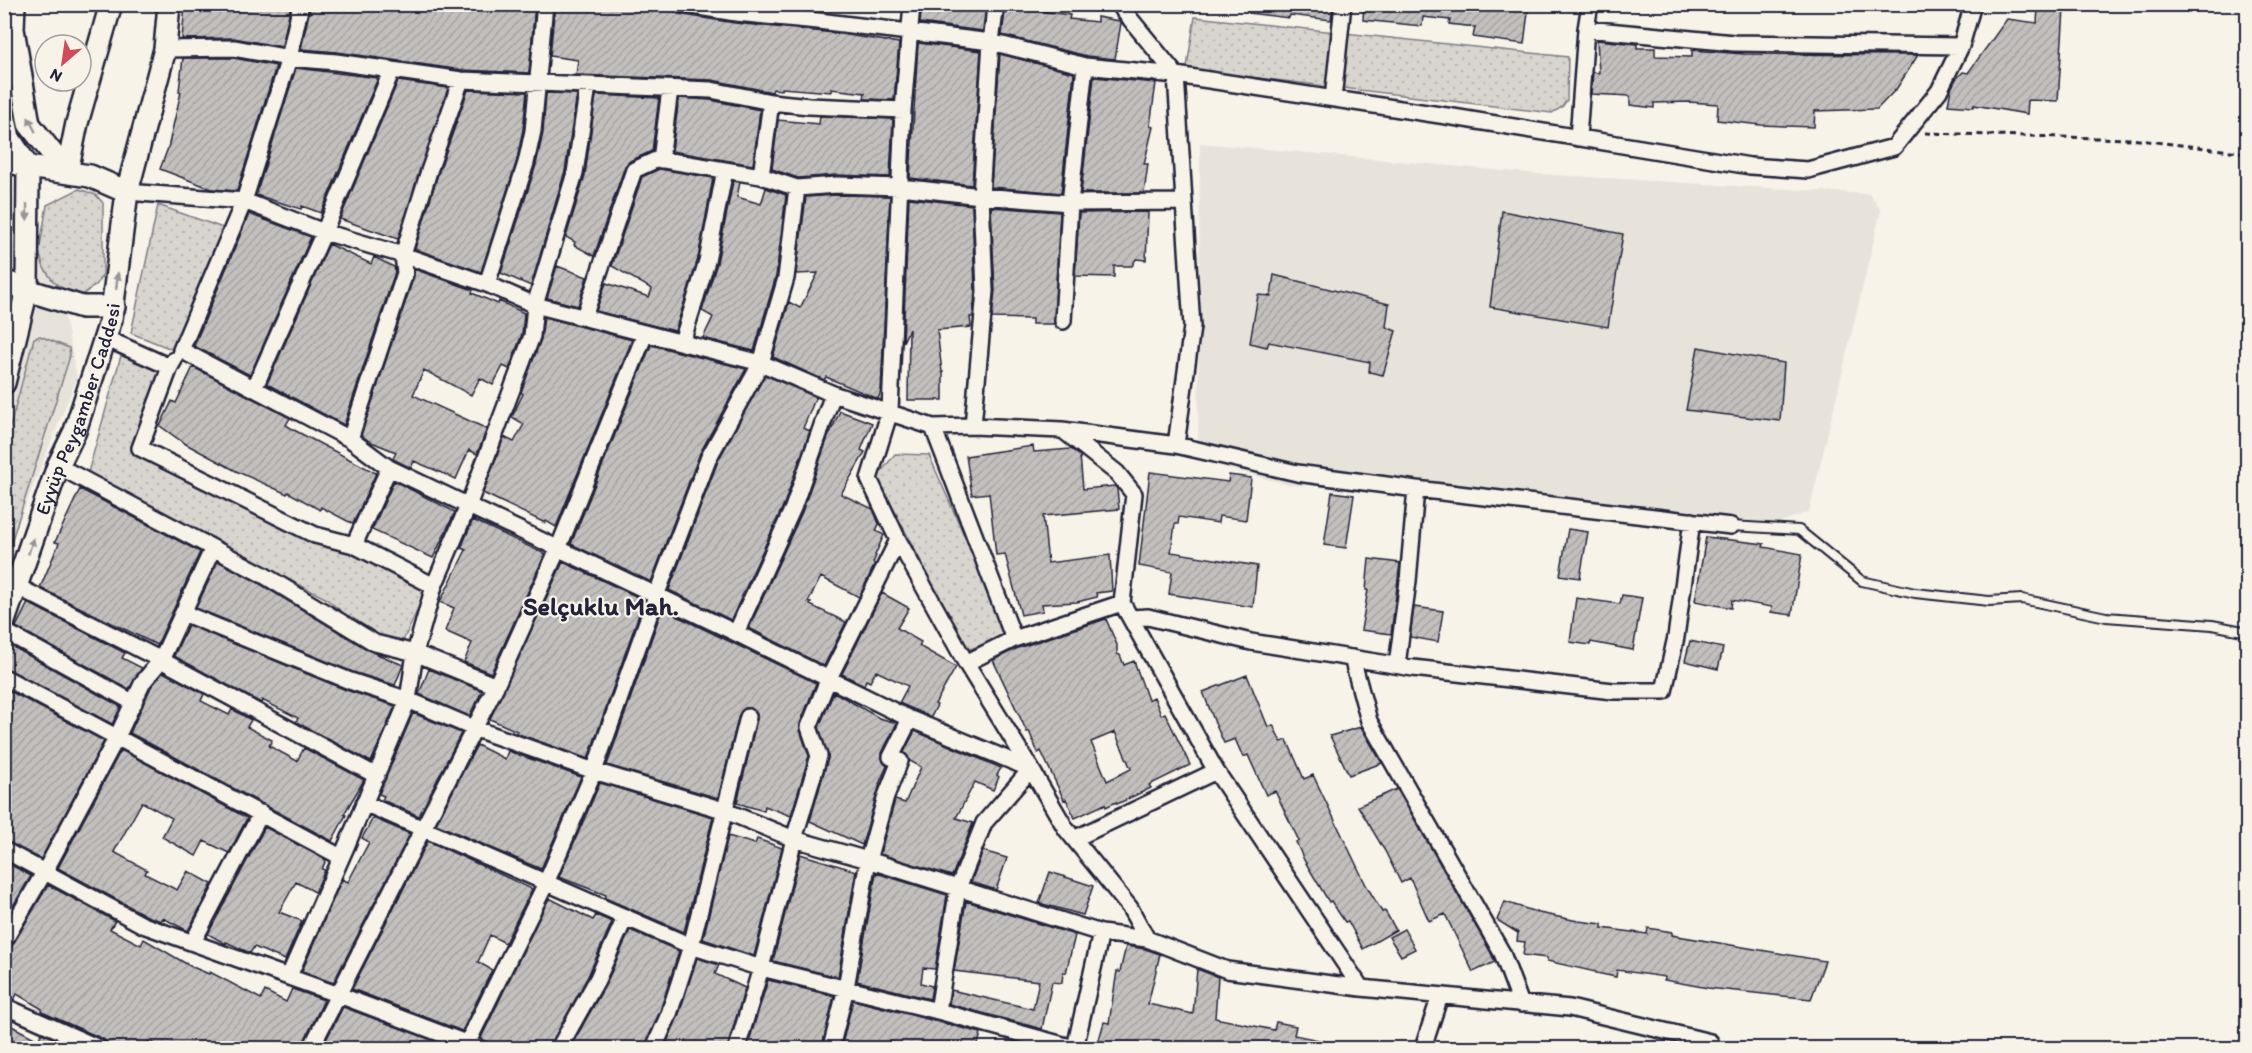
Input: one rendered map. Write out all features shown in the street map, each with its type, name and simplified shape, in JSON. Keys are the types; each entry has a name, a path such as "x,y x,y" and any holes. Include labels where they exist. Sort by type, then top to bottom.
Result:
{"main road":[{"path":"14,4 13,29 29,124 67,172"},
{"path":"67,172 77,123 111,4"},
{"name":"Eyyüp Peygamber Caddesi","path":"4,621 18,587 58,466 75,430 114,307 126,192 165,49 170,4"},
{"path":"4,115 9,138 28,167 27,290 4,383"},
{"path":"4,160 28,167 90,176 126,192"},
{"path":"4,281 82,307 114,307"}],"street":[{"path":"301,4 289,58 244,201 181,350 170,367 140,448 315,535 354,545 434,586"},
{"path":"487,284 526,163 533,130 545,4"},
{"path":"680,4 736,9 991,42 1085,66 1176,75 1536,129 1750,166 1808,170 1894,147 1940,91 1960,46 1972,4"},
{"path":"912,4 903,111 890,411 869,479 898,540 966,663 1074,839 1130,908 1147,939"},
{"path":"973,426 986,291 981,196 991,42 996,4"},
{"path":"1122,4 1123,10 1176,75 1192,327 1176,445"},
{"path":"1333,99 1343,4"},
{"path":"1578,138 1590,4"},
{"path":"1586,29 1734,43 1960,46"},
{"path":"165,49 234,48 289,58 461,80 711,90 771,102 903,111"},
{"path":"1063,321 1070,203 1085,66"},
{"path":"254,389 392,70"},
{"path":"350,439 405,273 403,255 461,80"},
{"path":"289,976 377,777 408,700 415,653 434,586 468,506 532,336 536,305 575,173 588,86"},
{"path":"661,160 670,89"},
{"path":"761,176 771,102"},
{"path":"584,317 634,170 661,160 761,176 796,188 837,185 900,187 1070,203 1184,202"},
{"path":"682,342 708,261 725,170"},
{"path":"4,850 143,925 289,976 471,1047 594,771 656,596 710,457 761,363 786,278 796,188"},
{"path":"126,192 244,201 324,231 487,284 536,305 761,363 833,394 933,427 973,426 1062,430 1176,445 1297,473 1731,526"},
{"path":"311,1048 476,729 558,549 645,334"},
{"path":"105,338 170,367"},
{"path":"181,350 350,439 389,468 736,633 910,719 1031,769"},
{"path":"736,633 793,508 833,394"},
{"path":"933,427 1014,639"},
{"path":"1062,430 1117,473 1134,494 1122,603 1216,771 1361,988"},
{"path":"58,466 262,574 375,643 415,653 496,686"},
{"path":"354,545 389,468"},
{"path":"1397,665 1407,591 1416,489"},
{"path":"1131,618 1148,617 1251,642 1397,665 1613,691 1664,692 1676,637 1692,521"},
{"path":"737,1048 762,968 794,839 819,756 809,727 828,680 898,540"},
{"path":"4,941 45,871 117,737 143,682 161,660 213,548"},
{"path":"18,587 161,660 377,777"},
{"path":"966,663 1014,639 1122,603"},
{"path":"183,613 350,681 408,700 476,729 594,771 723,810 794,839 1101,933 1147,939 1227,970 1361,988 1570,1008 1710,1042 1713,1048"},
{"path":"4,631 134,703"},
{"path":"1352,658 1369,721 1502,953 1521,1004"},
{"path":"4,677 341,857"},
{"path":"654,1048 669,1014 691,946 748,717"},
{"path":"831,1048 846,988 868,860 886,796 900,761 891,757 910,719"},
{"path":"938,1011 958,888 984,823 1031,769"},
{"path":"1074,839 1216,771"},
{"path":"364,803 691,946 762,968 938,1011 1075,1048 1101,933"},
{"path":"193,942 261,813"},
{"path":"559,1048 597,980 625,918"},
{"path":"1423,1048 1440,996"},
{"path":"4,1006 99,1048"}],"lane":[{"path":"1731,526 1799,530 1862,581 1915,593 1989,601 2022,599 2106,617 2212,625 2247,632"}],"path":[{"path":"1905,133 2130,139 2247,153"}],"shaded area":[{"path":"1195,17 1568,57 1567,100 1562,107 1552,113 1199,71 1187,67"},
{"path":"1200,143 1539,174 1869,194 1881,210 1809,512 1775,524 1501,492 1289,485 1198,460"},
{"path":"79,189 96,195 103,203 103,274 97,284 82,295 69,294 53,281 44,268 39,252 47,205"},
{"path":"158,205 234,232 174,350 131,333"},
{"path":"5,239 54,260 77,378 5,556"},
{"path":"40,336 69,348 70,356 5,562 5,445 34,338"},
{"path":"122,352 162,372 134,454 312,541 371,557 426,592 402,643 383,639 363,629 325,598 87,476"},
{"path":"895,454 929,455 1008,636 967,650 877,477"}],"building":[{"path":"185,4 291,4 282,47 234,38 182,39"},
{"path":"311,4 535,4 529,73 462,70 301,49"},
{"path":"555,4 620,4 655,10 656,5 671,8 678,14 735,23 834,33 899,43 894,100 864,99 865,93 831,89 831,92 782,88 782,90 773,89 772,92 712,80 576,75 578,60 550,56"},
{"path":"749,4 794,4 794,9"},
{"path":"922,4 986,4 983,31 920,23"},
{"path":"1006,4 1041,4 1040,11 1070,15 1069,19 1097,22 1097,17 1119,21 1121,23 1115,59 1087,56 1002,35"},
{"path":"1250,4 1333,4 1331,20 1249,13"},
{"path":"1364,4 1529,4 1524,44 1473,37 1475,27 1449,24 1450,20 1423,17 1422,26 1363,20"},
{"path":"2038,8 2064,9 2058,101 2028,100 2027,114 1974,105 1974,107 1948,105 1951,89 1956,79 1963,72 1968,73 2007,19 2037,23"},
{"path":"1597,40 1637,44 1637,48 1655,48 1655,56 1692,57 1692,50 1744,54 1918,55 1897,88 1877,109 1815,111 1814,127 1761,125 1717,120 1718,104 1654,103 1654,108 1630,105 1630,96 1591,94 1593,72 1599,73"},
{"path":"918,43 981,51 972,185 910,178"},
{"path":"1000,54 1074,73 1061,193 991,187"},
{"path":"183,58 233,58 276,66 237,191 212,189 160,169 168,148 181,92 179,91"},
{"path":"296,68 378,78 321,213 256,195"},
{"path":"1094,77 1156,83 1150,126 1153,127 1144,164 1148,164 1144,193 1081,193"},
{"path":"398,81 448,88 398,239 340,219"},
{"path":"468,90 527,92 517,160 481,272 415,249 438,174"},
{"path":"546,93 577,94 565,171 531,286 501,273 536,165 543,133"},
{"path":"596,95 659,98 652,151 630,161 625,166 594,256 574,245 575,242 566,237 585,175"},
{"path":"679,98 710,100 760,110 753,165 672,151"},
{"path":"820,116 893,119 890,177 837,175 798,178 772,169 778,120 819,124"},
{"path":"659,169 713,178 698,259 675,331 596,311 606,283 649,297 652,289 612,266 642,177"},
{"path":"733,181 740,182 737,197 761,204 766,188 786,195 776,276 754,351 703,338 713,317 702,311 717,263"},
{"path":"890,196 881,391 878,399 826,377 824,380 773,357 789,302 800,308 818,273 796,274 806,197"},
{"path":"909,198 972,205 975,291 973,317 970,317 971,327 937,330 943,372 943,400 908,400 909,329 903,342"},
{"path":"991,207 1060,212 1054,324 1032,324 1032,319 992,318 995,291"},
{"path":"1502,211 1623,234 1608,327 1490,307"},
{"path":"1148,212 1146,260 1136,259 1132,266 1114,266 1114,277 1075,276 1079,213"},
{"path":"249,214 311,237 250,375 194,346"},
{"path":"329,244 371,264 374,257 394,267 395,272 344,425 267,384"},
{"path":"557,266 587,277 578,306 547,298"},
{"path":"414,269 473,290 472,293 498,304 499,301 524,313 522,334 509,369 503,366 493,385 480,378 471,395 424,370 413,395 487,429 477,454 469,450 456,479 414,461 411,468 393,459 396,452 369,441 361,435 414,276"},
{"path":"1274,275 1389,304 1386,327 1396,331 1383,375 1369,372 1370,362 1269,342 1267,347 1250,343 1258,295 1271,296"},
{"path":"544,317 632,340 556,527 483,493 504,437 514,442 524,424 512,417 523,394 521,392 541,339"},
{"path":"651,345 746,369 700,453 651,582 571,544"},
{"path":"1698,347 1784,363 1780,421 1686,410"},
{"path":"193,367 290,418 286,425 376,473 353,524 321,507 320,510 288,492 287,494 238,472 184,443 160,426 172,401 176,403"},
{"path":"765,375 816,397 803,428 810,431 784,504 731,620 669,590 718,461"},
{"path":"840,411 872,423 861,450 865,452 841,494 873,509 879,524 876,531 884,535 875,555 873,563 875,564 859,597 821,577 808,602 846,622 824,666 749,628 802,512 827,440"},
{"path":"1033,446 1034,452 1071,449 1080,456 1083,489 1115,486 1119,509 1043,516 1048,563 1110,555 1112,591 1096,593 1097,597 1077,602 1042,604 1043,611 1021,615 1005,554 996,555 989,493 972,495 966,456"},
{"path":"1150,472 1228,482 1229,475 1251,478 1246,520 1219,516 1218,523 1179,517 1178,524 1175,524 1171,552 1257,566 1253,607 1169,594 1172,572 1139,566"},
{"path":"394,481 455,512 433,558 372,530"},
{"path":"80,489 200,552 157,645 40,588 59,543 55,542"},
{"path":"1332,492 1354,495 1346,548 1324,545"},
{"path":"473,520 545,554 491,673 464,662 472,643 445,631 454,608 440,602 466,550 461,548"},
{"path":"1568,529 1588,532 1580,578 1560,575"},
{"path":"1706,537 1764,544 1763,547 1802,554 1792,615 1771,612 1772,607 1732,600 1731,608 1695,601"},
{"path":"1369,559 1400,563 1391,634 1361,630 1368,590 1366,590"},
{"path":"218,561 257,582 370,651 403,665 395,685 353,672 196,608"},
{"path":"563,562 644,600 588,759 516,733 517,731 490,719"},
{"path":"882,593 909,608 897,628 921,642 919,646 956,667 935,704 937,705 931,717 899,703 908,686 876,671 870,682 866,680 864,685 842,674"},
{"path":"1622,595 1642,598 1633,650 1591,642 1590,645 1570,642 1576,598 1620,604"},
{"path":"28,603 125,653 122,658 142,668 129,689 16,627"},
{"path":"1414,607 1443,611 1438,642 1410,637"},
{"path":"662,609 816,683 800,724 809,756 791,816 765,806 764,811 737,803 757,719 757,714 751,708 745,708 739,715 718,798 607,765"},
{"path":"1106,619 1117,645 1117,654 1120,655 1124,665 1134,661 1148,700 1154,697 1161,715 1165,713 1190,765 1149,785 1151,788 1117,804 1116,802 1106,807 1105,804 1075,818 1041,751 1038,753 1029,731 1027,732 993,660 1018,648","holes":["1115,732 1131,769 1107,781 1091,742"]},
{"path":"188,625 346,690 395,706 371,762 296,722 298,718 262,700 261,703 174,656"},
{"path":"1690,641 1723,648 1718,669 1685,661"},
{"path":"8,644 121,707 112,724 4,667 4,652"},
{"path":"429,669 482,691 469,716 419,694"},
{"path":"163,672 204,694 201,701 229,715 232,709 251,720 247,727 272,740 269,746 297,761 304,748 364,780 344,814 346,815 332,841 130,733 151,687"},
{"path":"1247,675 1268,727 1273,725 1281,742 1287,740 1304,779 1313,775 1366,885 1396,930 1363,949 1348,921 1345,922 1331,901 1329,902 1304,860 1296,842 1299,841 1275,791 1266,795 1248,755 1243,757 1235,739 1224,743 1215,723 1203,692"},
{"path":"4,688 104,741 41,859 4,840 4,796 10,787 4,784"},
{"path":"834,692 879,718 897,723 882,753 883,762 887,766 879,784 862,845 810,821 828,758 819,727"},
{"path":"413,713 461,733 419,816 382,800 384,796 379,794"},
{"path":"1361,727 1382,763 1349,775 1330,736"},
{"path":"915,731 1001,768 993,790 975,782 956,818 973,823 952,876 880,854 895,800 905,803 921,767 910,761 904,752"},
{"path":"477,745 505,759 508,751 581,777 541,869 436,824"},
{"path":"121,750 247,818 229,853 204,841 196,856 162,837 172,818 142,802 114,852 147,870 145,874 177,890 188,871 212,884 188,931 163,918 161,921 147,916 58,868"},
{"path":"600,783 713,817 684,932 605,898 606,895 559,877"},
{"path":"1397,789 1495,962 1473,972 1445,914 1429,921 1410,878 1401,883 1358,806"},
{"path":"373,818 410,834 333,983 302,971 342,879 348,882 369,842 362,838"},
{"path":"265,827 326,860 322,869 325,870 315,892 296,882 279,912 302,921 285,960 254,947 250,953 208,934"},
{"path":"728,836 755,844 757,839 782,848 754,956 703,939"},
{"path":"428,841 532,889 505,943 490,935 478,962 492,970 462,1031 352,989"},
{"path":"983,851 1007,858 996,890 971,882"},
{"path":"800,854 856,871 838,977 773,961"},
{"path":"4,861 31,876 4,921"},
{"path":"1050,872 1093,886 1083,915 1039,903"},
{"path":"876,873 947,895 935,969 923,968 921,983 932,986 930,999 857,981"},
{"path":"48,885 115,921 110,929 141,945 144,939 190,966 209,974 210,972 261,999 265,991 286,1002 292,989 324,1000 301,1048 163,1048 149,1041 145,1048 109,1048 103,1039 42,1012 42,1009 17,994 14,1000 4,996 4,951 12,946"},
{"path":"549,898 593,920 596,915 612,922 588,976 549,1048 496,1048 481,1038"},
{"path":"966,901 1075,935 1066,973 1063,972 1062,983 1052,982 1042,1029 949,1004 951,990 1033,1009 1039,981 954,971"},
{"path":"1505,902 1539,913 1602,924 1602,928 1647,934 1648,928 1672,932 1672,935 1825,961 1811,999 1708,988 1664,980 1665,977 1617,970 1616,977 1547,961 1547,958 1523,955 1525,942 1517,941 1518,933 1497,920"},
{"path":"1404,929 1415,949 1401,956 1389,937"},
{"path":"630,930 679,951 660,1011 644,1048 570,1048 606,984"},
{"path":"1126,946 1160,954 1148,1004 1193,1014 1197,969 1218,977 1215,1018 1274,1030 1276,1022 1296,1026 1294,1035 1329,1042 1329,1048 1113,1048 1114,1045 1098,1043 1104,1022 1109,1023 1117,971 1120,972"},
{"path":"697,958 719,965 715,974 745,988 727,1048 664,1048 678,1017"},
{"path":"768,980 834,996 822,1048 747,1048"},
{"path":"853,1000 981,1033 977,1048 841,1048"},
{"path":"343,1007 453,1048 322,1048"},
{"path":"4,1022 38,1040 42,1033 76,1048 4,1048"}],"district":[{"name":"Selçuklu Mah.","path":"601,606"}]}
